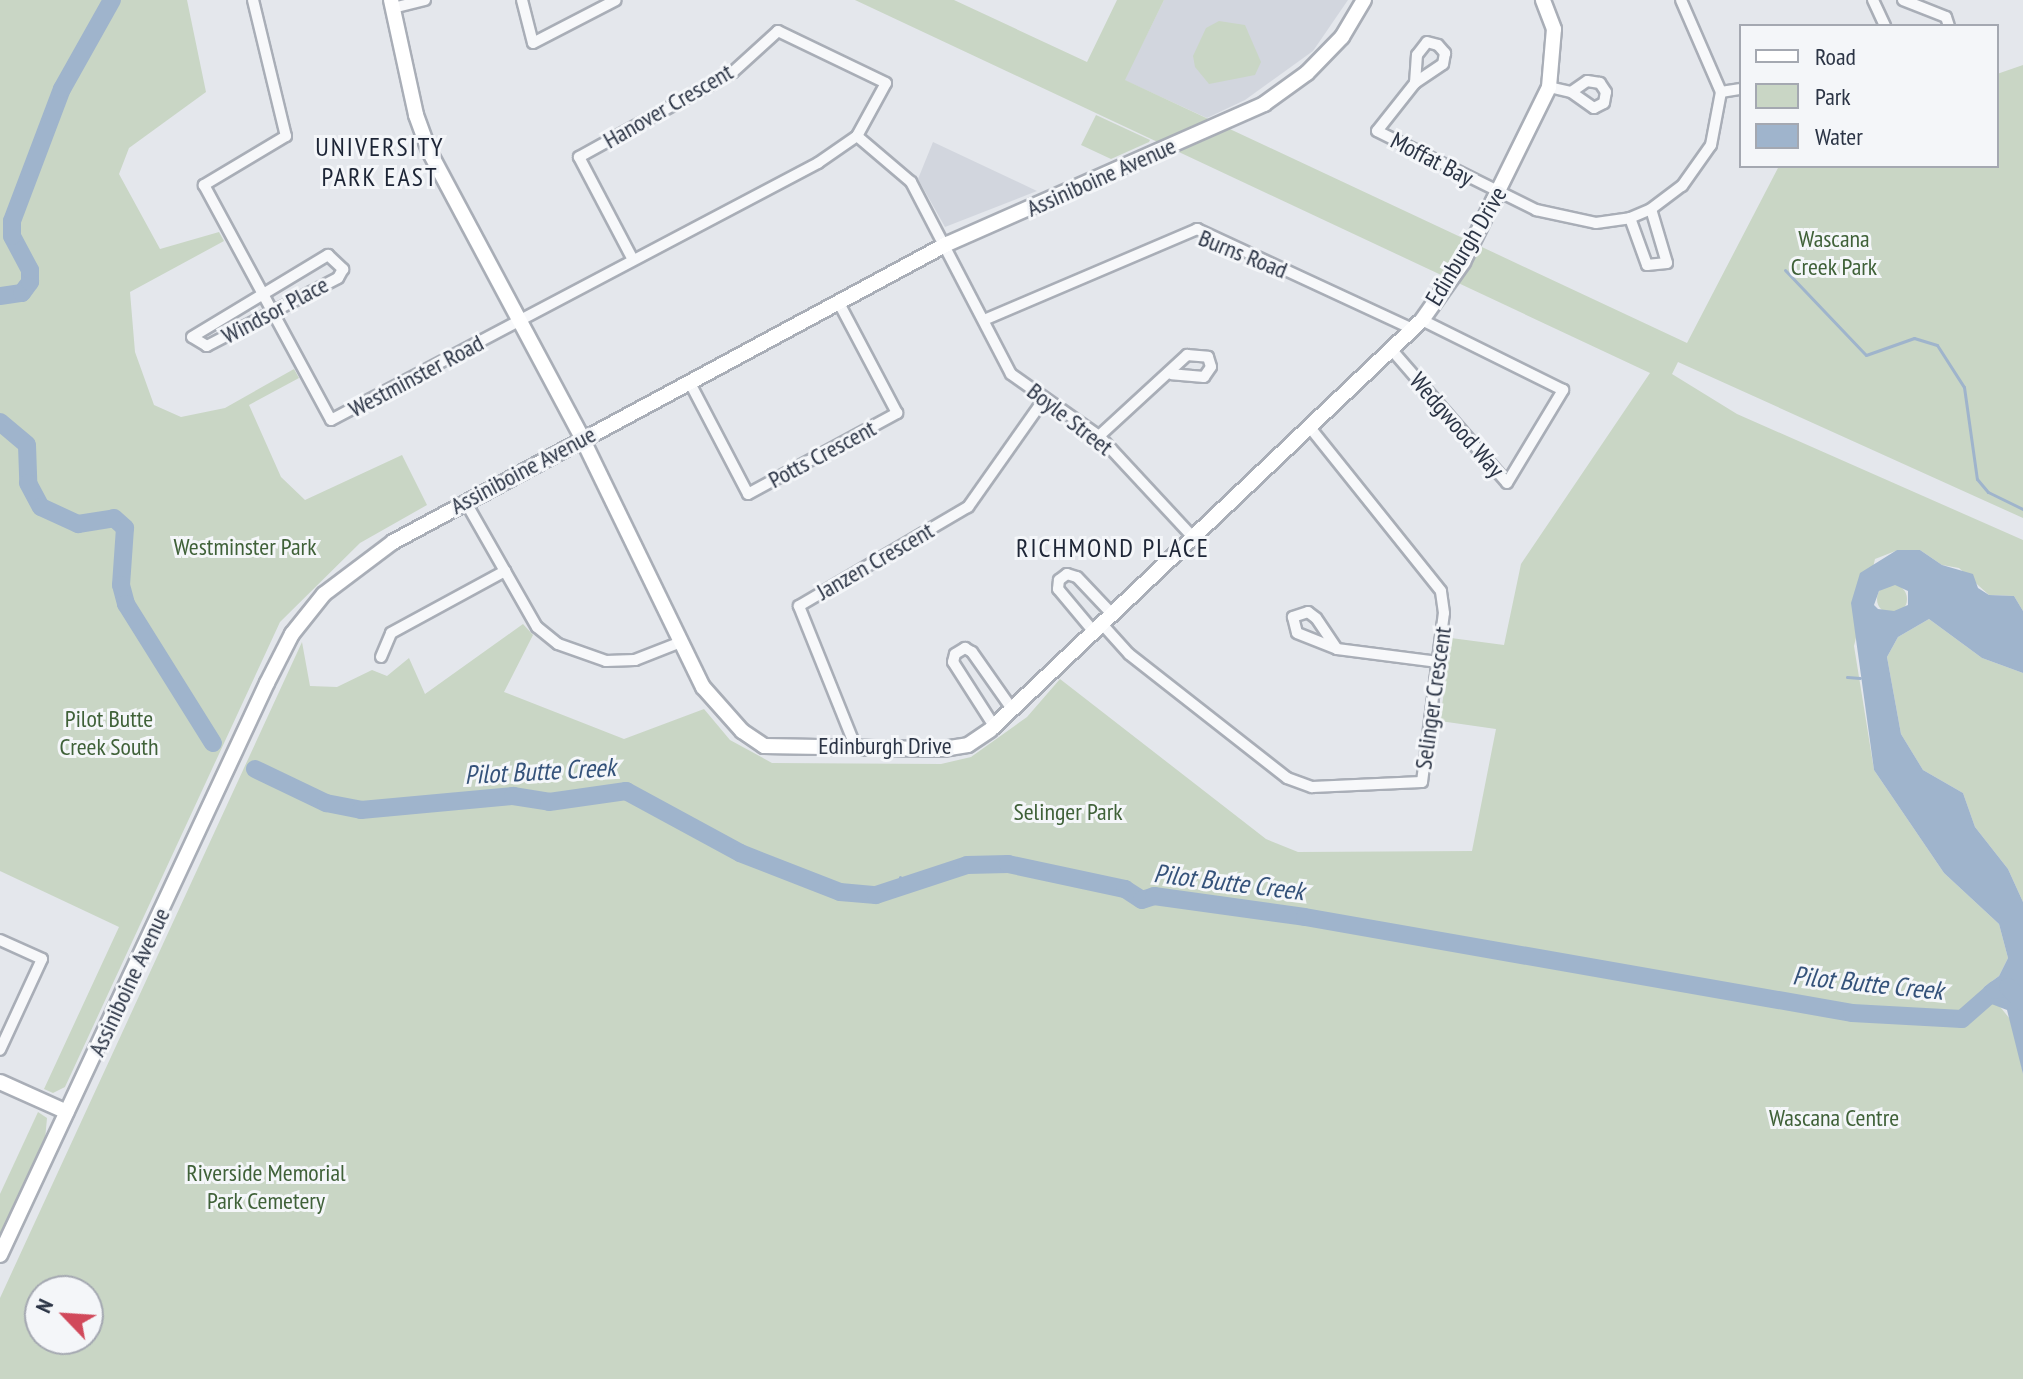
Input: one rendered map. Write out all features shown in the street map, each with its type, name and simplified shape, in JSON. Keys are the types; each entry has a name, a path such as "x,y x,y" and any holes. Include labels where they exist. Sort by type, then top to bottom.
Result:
{"street":[{"name":"Westminster Road","path":"253,0 286,136 204,185 331,420 818,163 857,136"},
{"path":"392,4 425,0"},
{"path":"522,0 533,43 616,0"},
{"name":"Assiniboine Avenue","path":"0,1255 292,634 307,611 356,565 465,501 947,244 1264,104 1307,73 1342,37 1364,0"},
{"name":"Edinburgh Drive","path":"392,4 416,115 429,151 582,438 703,687 742,731 764,746 856,748 968,745 994,726 1417,324 1463,262 1549,87 1554,29 1543,0"},
{"path":"1499,193 1536,210 1596,223 1630,218 1651,209 1682,186 1711,145 1721,92 1681,0"},
{"path":"1873,0 1884,24"},
{"path":"1903,0 1946,17 1948,24"},
{"name":"Hanover Crescent","path":"633,260 579,157 733,72 778,31 886,83 857,136"},
{"name":"Moffat Bay","path":"1415,83 1377,131 1499,193"},
{"path":"1549,87 1571,92"},
{"path":"1721,92 1739,89"},
{"name":"Boyle Street","path":"857,136 911,182 947,244 1011,374 1099,436 1193,537"},
{"path":"1630,218 1647,265 1667,263 1668,255 1651,209"},
{"name":"Burns Road","path":"984,320 1197,229 1417,324"},
{"name":"Windsor Place","path":"328,255 343,269 338,278 207,346 192,337 262,292 328,255"},
{"name":"Potts Crescent","path":"690,383 748,494 897,413 839,303"},
{"name":"Wedgwood Way","path":"1391,349 1507,483 1563,390 1417,324"},
{"path":"1099,436 1155,381 1172,374"},
{"name":"Janzen Crescent","path":"856,748 799,606 968,507 1045,398"},
{"name":"Selinger Crescent","path":"1103,623 1129,654 1264,761 1312,787 1422,782 1444,613 1441,591 1309,426"},
{"path":"465,501 537,627 582,656 635,660 681,642"},
{"path":"381,657 391,633 505,571"},
{"path":"1067,574 1077,577 1103,623 1058,589 1059,580 1067,574"},
{"path":"994,726 953,662 955,654 965,648 972,652 1012,709"},
{"path":"1337,649 1438,662"},
{"path":"0,940 42,959 0,1050"},
{"path":"0,1082 67,1112"}],"shaded area":[{"path":"1164,0 1348,0 1313,51 1245,100 1207,118 1124,80"},
{"path":"933,142 1037,191 945,227 918,179"}],"green space":[{"name":"Pilot Butte Creek South","path":"0,0 187,0 206,92 129,148 119,174 160,249 219,232 224,241 130,292 135,352 154,405 181,417 225,408 294,369 299,378 249,405 281,477 305,500 402,455 427,505 360,543 280,622 65,1087 53,1093 44,1089 119,927 0,871"},
{"path":"855,0 954,0 1087,62 1117,0 1164,0 1125,80 1687,343 1778,168 1999,168 1999,73 2023,65 2023,518 1678,362 1672,374 1737,414 2023,540 2023,611 2014,596 1989,595 1959,568 1942,565 1920,550 1898,550 1875,559 1854,646 1874,770 1944,873 1999,924 2008,958 1999,976 1984,987 2014,1024 2023,1074 2023,1379 0,1379 0,1298 302,642 310,686 337,687 372,670 387,676 409,658 425,694 523,624 533,635 504,692 624,739 704,709 730,740 772,763 941,764 971,757 1027,717 1060,679 1266,839 1298,852 1472,851 1496,729 1440,721 1451,638 1504,645 1521,564 1650,373"},
{"path":"1219,21 1245,25 1261,62 1255,75 1209,84 1195,67 1193,56 1206,28"},
{"path":"1096,115 1150,140 1111,159 1081,145"},
{"path":"1892,584 1903,588 1907,599 1903,610 1892,614 1881,610 1877,599 1881,588"},
{"path":"1929,619 1982,658 2023,673 2023,902 2008,869 1975,827 1963,793 1923,770 1901,734 1887,657 1898,637"},
{"path":"38,1112 47,1118 45,1140 0,1238 0,1194"}],"water":[{"path":"1897,550 1920,550 1942,565 1973,574 1978,588 1989,595 2014,596 2023,611 2023,673 1982,658 1929,619 1898,637 1887,657 1901,734 1923,770 1963,793 1975,827 2008,869 2023,902 2023,1074 2007,1010 1981,1000 1984,987 1999,976 2008,958 1999,924 1944,873 1874,770 1851,603 1860,573","holes":["1895,585 1908,591 1908,605 1894,611 1878,609 1874,605 1879,591"]}],"waterway":[{"name":"Pilot Butte Creek","path":"0,296 22,293 30,282 30,270 12,236 12,221 62,89 112,0"},
{"path":"1785,270 1866,355 1914,338 1937,345 1964,387 1977,479 1988,492 2023,509"},
{"name":"Pilot Butte Creek","path":"0,422 27,445 28,483 41,507 78,524 114,518 125,528 121,585 126,604 213,743"},
{"path":"1847,677 1860,678"},
{"name":"Pilot Butte Creek","path":"255,769 326,803 361,810 513,796 549,802 626,791 740,853 840,892 876,895 967,865 1008,864 1125,889 1142,900 1154,896 1305,917 1852,1013 1962,1019 1995,990 2008,987 2023,1002"},
{"path":"900,877 909,885"}],"district":[{"name":"UNIVERSITY PARK EAST","path":"380,162"},
{"name":"RICHMOND PLACE","path":"1113,548"}],"park label":[{"name":"Wascana Creek Park","path":"1834,253"},
{"name":"Westminster Park","path":"245,547"},
{"name":"Selinger Park","path":"1068,812"},
{"name":"Wascana Centre","path":"1834,1118"},
{"name":"Riverside Memorial Park Cemetery","path":"266,1187"}]}
